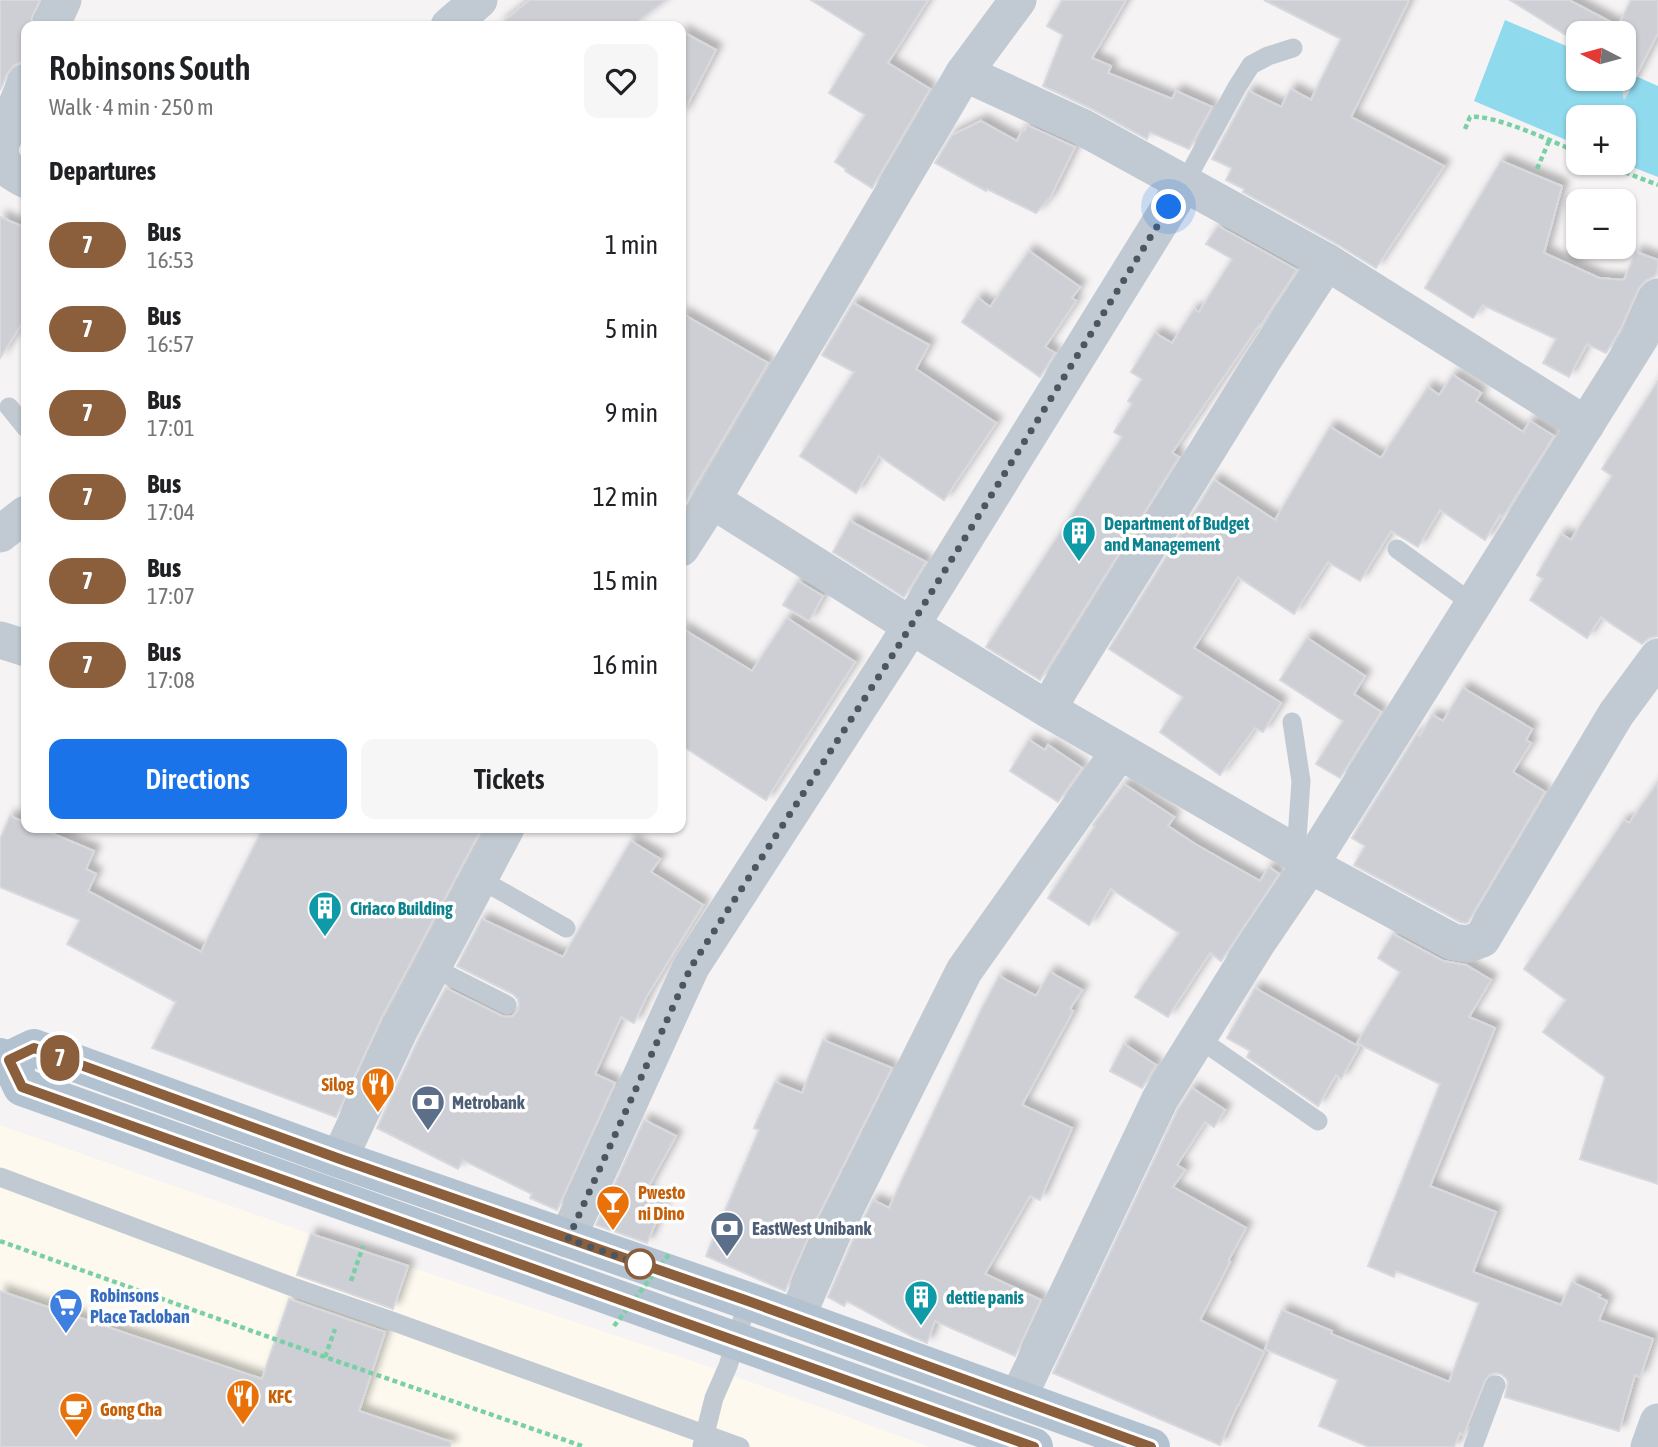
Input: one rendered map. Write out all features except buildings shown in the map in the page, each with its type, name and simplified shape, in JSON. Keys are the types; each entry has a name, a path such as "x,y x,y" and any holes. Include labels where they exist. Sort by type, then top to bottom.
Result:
{"main road":[{"path":"1034,1447 22,1087 3,1069 34,1048 1151,1447"}],"street":[{"path":"53,21 63,0"},
{"path":"455,21 479,0"},
{"path":"686,540 964,73 1018,0"},
{"path":"964,73 1082,127 1326,262 1586,425"},
{"path":"21,93 0,148 1,159 6,168 21,177"},
{"path":"568,1239 691,967 910,625 1184,184"},
{"path":"1049,710 1326,262"},
{"path":"1018,1398 1160,1099 1257,943 1303,859 1473,604 1654,316"},
{"path":"712,500 1119,752 1448,941 1468,944 1482,939 1616,714 1658,657"},
{"path":"0,640 21,646"},
{"path":"796,1319 832,1233 964,971 1119,752"},
{"path":"340,1159 401,1027 503,833"},
{"path":"1649,1447 1658,1422"}],"lane":[{"path":"1184,184 1251,65 1293,48"},
{"path":"9,407 21,422"},
{"path":"1397,549 1473,604"},
{"path":"1292,722 1301,781 1303,859"},
{"path":"478,878 566,928"},
{"path":"432,967 507,1005"},
{"path":"1198,1038 1318,1121"},
{"path":"0,1177 402,1325 703,1441 740,1447"},
{"path":"703,1441 714,1398 748,1301"},
{"path":"1473,1447 1496,1385"}],"path":[{"path":"1465,129 1470,117 1476,116 1506,123 1566,148"},
{"path":"1537,169 1549,141"},
{"path":"1631,175 1658,186"},
{"path":"0,1241 586,1447"},
{"path":"614,1326 670,1253"}],"shaded area":[{"path":"0,1125 311,1234 696,1362 930,1447 0,1447"}],"water":[{"path":"1505,20 1566,46 1566,91 1636,91 1636,76 1658,86 1658,177 1636,168 1636,105 1566,105 1566,140 1474,101"}],"bus line":[{"name":"7","path":"1034,1447 22,1087 9,1060 34,1048 1151,1447"}],"place":[{"name":"Department of Budget and Management","path":"1079,563"},
{"name":"Ciriaco Building","path":"325,938"},
{"name":"Silog","path":"378,1114"},
{"name":"Metrobank","path":"428,1132"},
{"name":"Pwesto ni Dino","path":"613,1232"},
{"name":"EastWest Unibank","path":"727,1258"},
{"name":"dettie panis","path":"921,1327"},
{"name":"Robinsons Place Tacloban","path":"66,1335"},
{"name":"KFC","path":"243,1426"},
{"name":"Gong Cha","path":"76,1439"}],"route":[{"path":"640,1264 645,1266 568,1239 691,967 894,653 1169,207"}]}
